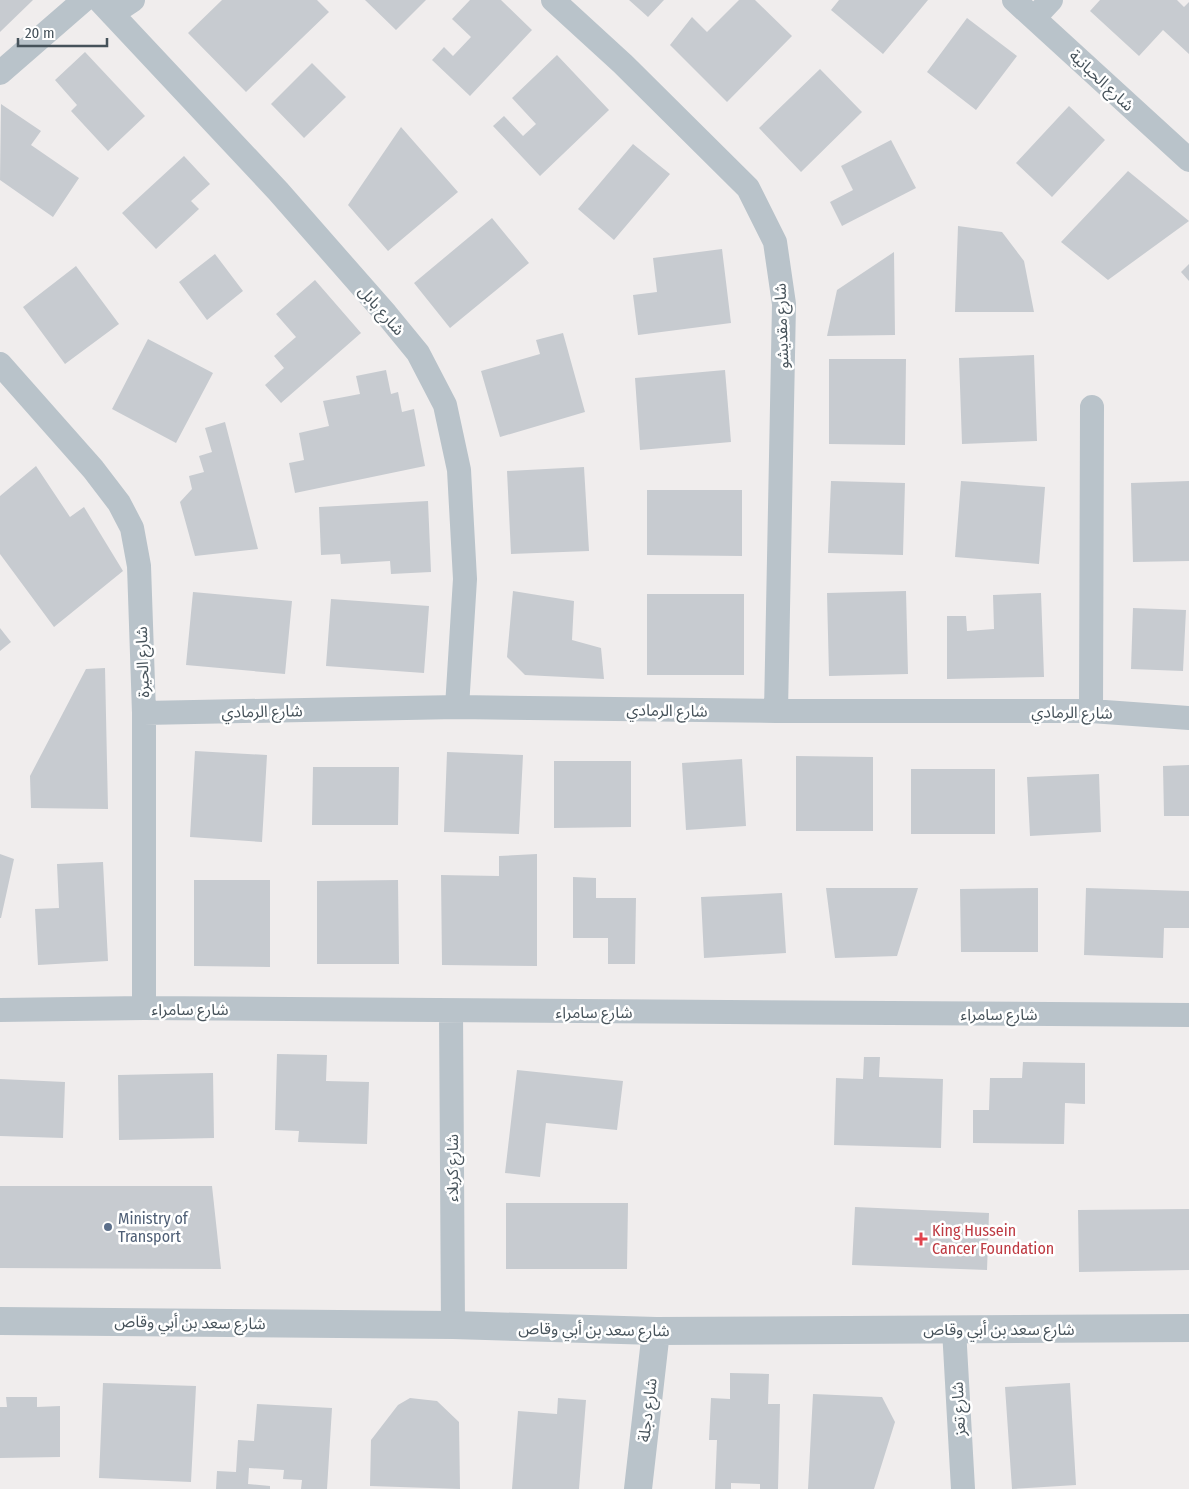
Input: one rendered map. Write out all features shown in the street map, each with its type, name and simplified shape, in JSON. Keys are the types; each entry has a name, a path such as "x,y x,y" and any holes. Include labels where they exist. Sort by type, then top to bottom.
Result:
{"street":[{"path":"0,73 84,0"},
{"path":"106,7 133,0"},
{"name":"شارع مقديشو","path":"553,0 623,64 748,188 775,242 784,304 776,711"},
{"name":"شارع الحبانية","path":"1014,0 1189,160"},
{"path":"1035,18 1050,0"},
{"name":"شارع بابل","path":"106,7 272,184 386,314 418,353 445,405 458,470 466,579 457,707"},
{"name":"شارع الحيرة","path":"0,364 94,469 119,503 132,528 139,566 144,713 144,1008"},
{"path":"1091,711 1092,407"},
{"name":"شارع الرمادي","path":"144,713 457,707 776,711 1091,711 1189,718"},
{"name":"شارع سامراء","path":"0,1010 144,1008 1189,1015"},
{"name":"شارع كربلاء","path":"451,1011 452,1325"},
{"name":"شارع سعد بن أبي وقاص","path":"0,1321 452,1325 656,1331 1189,1328"},
{"name":"شارع تعز","path":"954,1329 963,1489"},
{"name":"شارع دجلة","path":"638,1489 656,1331"}],"building":[{"path":"0,0 33,0 0,32"},
{"path":"222,0 317,0 329,12 246,92 188,33"},
{"path":"365,0 426,0 396,30"},
{"path":"470,0 501,0 532,30 470,96 432,60 444,47 453,56 471,37 452,19"},
{"path":"629,0 664,0 648,17"},
{"path":"739,0 755,0 792,36 727,102 670,45 692,17 707,32"},
{"path":"839,0 928,0 883,54 831,10"},
{"path":"1100,0 1177,0 1184,7 1189,2 1189,54 1163,30 1139,56 1090,11"},
{"path":"967,18 1017,56 976,110 927,72"},
{"path":"85,52 145,116 108,151 71,111 77,105 55,80"},
{"path":"557,55 609,110 540,176 493,126 504,116 523,136 536,124 512,98"},
{"path":"312,63 346,97 304,138 271,104"},
{"path":"820,69 862,112 801,172 759,128"},
{"path":"1,104 41,131 31,145 79,178 53,217 0,180"},
{"path":"1069,106 1105,140 1052,197 1016,163"},
{"path":"401,127 458,192 388,251 348,205"},
{"path":"891,140 916,188 842,226 830,202 853,190 841,166"},
{"path":"633,144 670,174 614,240 578,209"},
{"path":"184,156 210,184 191,201 199,209 156,249 122,213"},
{"path":"1128,171 1189,221 1108,280 1061,242"},
{"path":"492,218 529,263 450,328 414,283"},
{"path":"958,226 1002,232 1024,261 1034,312 955,312"},
{"path":"722,249 731,323 638,335 633,295 657,292 653,258"},
{"path":"894,252 895,335 827,336 837,290"},
{"path":"215,254 243,291 207,320 179,282"},
{"path":"1189,264 1189,281 1181,272"},
{"path":"76,266 119,324 65,364 23,307"},
{"path":"315,280 361,333 281,403 265,385 284,368 274,356 296,337 276,314"},
{"path":"563,333 585,412 500,437 481,371 540,354 536,340"},
{"path":"148,339 213,373 176,443 112,409"},
{"path":"1034,355 1037,441 962,444 959,358"},
{"path":"829,359 906,359 905,445 829,444"},
{"path":"386,370 391,394 398,392 402,412 414,409 425,466 295,493 289,463 304,460 299,433 329,426 323,401 360,394 356,376"},
{"path":"725,370 731,442 640,450 635,378"},
{"path":"225,422 258,549 195,556 180,502 192,489 189,476 204,472 199,456 212,452 205,428"},
{"path":"36,466 70,517 84,507 123,571 54,627 0,554 0,496"},
{"path":"584,467 589,551 511,554 507,471"},
{"path":"831,481 905,483 903,555 828,553"},
{"path":"961,481 1045,487 1039,564 955,557"},
{"path":"1189,481 1189,561 1133,562 1131,483"},
{"path":"647,490 742,490 742,556 647,555"},
{"path":"428,501 431,572 391,574 390,561 341,564 340,554 321,555 319,507"},
{"path":"513,591 574,601 572,640 601,648 604,679 525,675 507,657"},
{"path":"906,591 908,674 829,676 827,593"},
{"path":"193,592 292,601 285,674 186,665"},
{"path":"1041,593 1044,677 947,679 947,616 966,616 967,631 994,629 993,595"},
{"path":"647,594 744,594 744,675 647,675"},
{"path":"331,599 429,606 424,673 326,666"},
{"path":"1133,608 1186,610 1183,671 1131,669"},
{"path":"0,628 11,642 0,651"},
{"path":"105,668 108,809 31,808 30,776 86,669"},
{"path":"195,751 267,755 262,842 190,837"},
{"path":"447,752 523,755 519,834 444,832"},
{"path":"796,756 873,757 873,831 796,831"},
{"path":"742,759 746,826 686,830 682,763"},
{"path":"554,761 631,761 631,827 554,828"},
{"path":"1189,765 1189,816 1164,816 1163,766"},
{"path":"313,767 399,767 398,825 312,825"},
{"path":"911,769 995,769 995,834 911,834"},
{"path":"1099,774 1101,832 1030,836 1027,777"},
{"path":"0,854 14,859 1,918 0,918"},
{"path":"537,854 537,966 442,965 441,875 499,876 499,856"},
{"path":"103,862 108,961 38,965 35,909 59,908 57,864"},
{"path":"573,877 596,878 596,898 636,898 635,964 608,964 608,938 573,938"},
{"path":"194,880 270,880 270,967 194,966"},
{"path":"398,880 399,964 317,964 317,881"},
{"path":"826,888 918,888 897,956 835,958"},
{"path":"1038,888 1038,952 961,952 960,889"},
{"path":"1086,888 1189,891 1189,928 1164,928 1163,958 1084,955"},
{"path":"782,893 786,953 704,958 701,897"},
{"path":"277,1054 327,1055 326,1081 369,1082 367,1144 298,1142 299,1131 275,1130"},
{"path":"864,1057 880,1057 879,1077 943,1079 941,1148 834,1145 836,1078 863,1079"},
{"path":"1023,1062 1085,1063 1085,1104 1065,1103 1064,1144 973,1143 973,1110 989,1110 990,1078 1022,1078"},
{"path":"517,1070 623,1081 617,1130 546,1123 540,1177 505,1173"},
{"path":"213,1073 214,1138 119,1140 118,1075"},
{"path":"0,1079 65,1082 63,1138 0,1136"},
{"name":"Ministry of Transport","path":"0,1186 212,1186 221,1269 0,1268"},
{"path":"506,1203 628,1203 627,1269 506,1269"},
{"name":"King Hussein Cancer Foundation","path":"855,1207 989,1213 987,1270 852,1265"},
{"path":"1189,1209 1189,1270 1079,1272 1078,1210"},
{"path":"730,1373 769,1374 768,1404 780,1404 778,1489 760,1489 760,1484 731,1483 731,1489 715,1489 717,1440 709,1440 711,1398 730,1399"},
{"path":"103,1383 196,1386 191,1482 99,1478"},
{"path":"1070,1383 1076,1485 1012,1489 1005,1387"},
{"path":"813,1394 882,1397 895,1422 874,1489 808,1489"},
{"path":"6,1397 37,1397 37,1407 60,1406 60,1457 0,1458 0,1407 7,1407"},
{"path":"410,1398 437,1401 459,1422 460,1489 370,1486 371,1440 398,1405"},
{"path":"558,1398 586,1400 579,1489 512,1489 518,1411 557,1414"},
{"path":"257,1404 332,1408 327,1489 301,1489 302,1480 283,1479 284,1470 249,1468 248,1484 270,1486 270,1489 216,1489 217,1471 236,1472 238,1440 254,1441"}],"place":[{"name":"Ministry of Transport","path":"108,1227"},
{"name":"King Hussein Cancer Foundation","path":"921,1239"}]}
